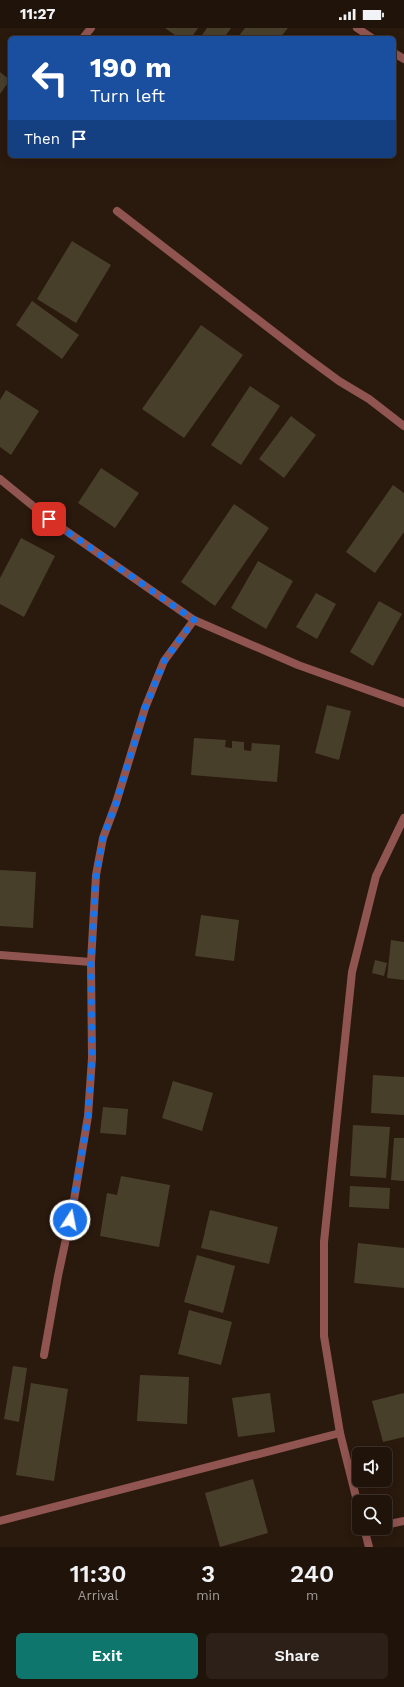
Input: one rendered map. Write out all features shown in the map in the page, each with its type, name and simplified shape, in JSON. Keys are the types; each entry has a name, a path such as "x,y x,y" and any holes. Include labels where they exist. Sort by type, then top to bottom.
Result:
{"street":[{"path":"85,36 91,28"},
{"path":"357,28 369,36"},
{"path":"117,211 305,356 339,381 369,399 404,426"},
{"path":"0,479 49,519 194,620 298,665 404,703"},
{"path":"44,1355 58,1276 73,1206 88,1116 92,1058 91,962 96,875 103,838 116,803 145,708 164,661 194,620"},
{"path":"356,1495 340,1433 324,1336 324,1242 352,972 376,876 404,818"},
{"path":"0,955 91,962"},
{"path":"0,1521 340,1433"},
{"path":"392,1524 404,1521"},
{"path":"368,1535 369,1547"}],"building":[{"path":"165,28 198,28 192,36 176,36"},
{"path":"207,28 231,28 225,36 201,36"},
{"path":"245,28 288,28 282,36 239,36"},
{"path":"0,72 8,78 8,83 0,94"},
{"path":"72,241 111,265 76,323 37,299"},
{"path":"32,301 79,335 62,359 16,325"},
{"path":"201,325 243,355 184,438 142,409"},
{"path":"250,386 280,406 241,465 211,445"},
{"path":"6,390 39,411 11,455 0,447 0,400"},
{"path":"291,416 316,435 284,478 259,459"},
{"path":"101,468 139,493 115,528 78,503"},
{"path":"393,485 404,493 404,532 375,573 346,552"},
{"path":"234,504 269,528 215,606 181,582"},
{"path":"21,538 55,556 24,617 0,604 0,578"},
{"path":"258,561 293,581 266,629 231,608"},
{"path":"316,593 336,604 317,639 296,627"},
{"path":"379,601 402,614 373,666 350,652"},
{"path":"327,705 351,711 339,760 315,753"},
{"path":"194,738 226,740 225,747 232,748 232,741 244,742 244,750 251,751 252,743 280,745 277,782 191,775"},
{"path":"0,870 36,872 33,928 0,926"},
{"path":"201,915 239,920 234,961 195,956"},
{"path":"391,940 404,942 404,980 387,978"},
{"path":"375,960 387,963 384,976 372,973"},
{"path":"373,1075 404,1077 404,1115 371,1113"},
{"path":"173,1081 213,1093 202,1131 162,1118"},
{"path":"103,1107 128,1109 126,1135 100,1133"},
{"path":"353,1125 390,1127 386,1178 350,1176"},
{"path":"394,1138 404,1138 404,1181 391,1180"},
{"path":"121,1176 170,1185 159,1247 100,1236 107,1193 117,1195"},
{"path":"350,1186 390,1188 389,1209 349,1207"},
{"path":"210,1210 278,1227 269,1264 201,1248"},
{"path":"358,1243 404,1248 404,1288 354,1283"},
{"path":"197,1255 235,1266 223,1313 184,1302"},
{"path":"189,1310 232,1322 221,1365 178,1354"},
{"path":"13,1366 27,1368 19,1422 4,1419"},
{"path":"140,1375 189,1377 187,1424 137,1421"},
{"path":"31,1383 68,1389 54,1481 16,1475"},
{"path":"270,1393 275,1432 238,1437 232,1398"},
{"path":"404,1393 404,1437 383,1442 372,1401"},
{"path":"253,1479 268,1533 220,1547 205,1493"}],"route":[{"path":"49,519 194,620 164,661 145,708 116,803 103,838 96,875 91,962 92,1058 88,1116 70,1220"}]}
